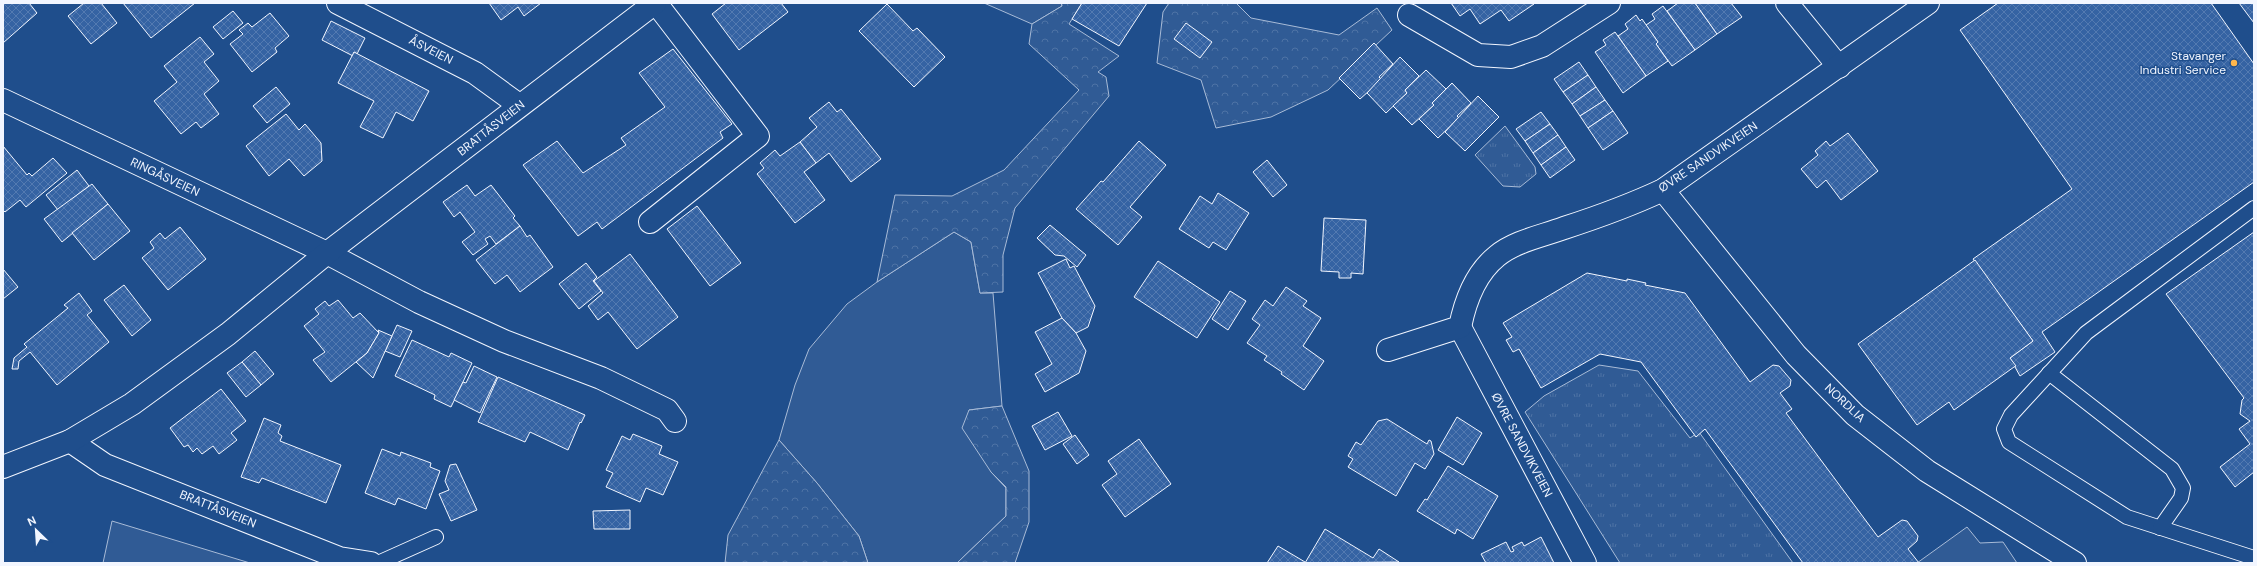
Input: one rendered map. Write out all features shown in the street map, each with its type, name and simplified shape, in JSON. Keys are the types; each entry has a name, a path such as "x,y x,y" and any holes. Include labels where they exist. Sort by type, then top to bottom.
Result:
{"street":[{"name":"ÅSVEIEN","path":"338,3 475,73 519,105"},
{"name":"BRATTÅSVEIEN","path":"3,466 70,441 132,404 228,334 326,253 429,177 519,105 656,3 758,136 650,222"},
{"path":"1409,15 1478,55 1511,57 1542,46 1609,3"},
{"path":"1787,3 1839,67"},
{"name":"ØVRE SANDVIKVEIEN","path":"1585,563 1460,327 1464,309 1474,283 1497,256 1524,242 1632,204 1663,190 1928,3"},
{"name":"RINGÅSVEIEN","path":"3,100 326,253"},
{"name":"NORDLIA","path":"1663,190 1796,355 1855,415 1927,470 2075,563"},
{"path":"326,253 419,302 504,341 601,378 667,410 675,421"},
{"path":"1388,350 1460,327"},
{"name":"BRATTÅSVEIEN","path":"70,441 106,465 339,558 371,563"}],"lane":[{"path":"2254,208 2086,333 2011,415 2004,429 2009,442 2127,517 2254,558"},
{"path":"2049,373 2172,469 2182,488 2181,498 2160,528"},
{"path":"378,563 436,537"}],"shaded area":[{"path":"984,3 1061,3 1062,6 1032,24"},
{"path":"954,232 971,242 980,293 993,293 1002,406 969,410 991,472 1006,488 1006,516 957,563 868,563 859,536 817,483 779,440 795,385 809,349 847,304 877,282"},
{"path":"112,521 250,563 103,563"},
{"path":"1967,527 1980,543 2003,542 2017,563 1917,563"}],"green space":[{"path":"1061,3 1082,3 1069,24 1119,56 1098,72 1106,77 1109,96 1015,208 1003,255 1003,292 980,293 971,242 954,232 877,282 895,195 952,196 1004,170 1079,90 1029,44 1032,24 1062,6"},
{"path":"1169,3 1236,3 1251,18 1339,35 1377,8 1392,30 1328,90 1271,117 1216,128 1201,80 1157,63 1163,12"},
{"path":"1505,126 1535,167 1536,174 1520,187 1503,186 1475,155"},
{"path":"1599,365 1638,371 1690,438 1699,432 1793,563 1620,563 1525,412 1544,396"},
{"path":"1002,406 1029,471 1029,522 1015,563 957,563 1006,516 1006,487 991,472 962,428 969,410"},
{"path":"779,440 817,483 859,536 868,563 725,563 728,535"}],"building":[{"path":"3,3 29,3 37,13 3,43"},
{"path":"84,3 101,3 117,23 91,44 68,16"},
{"path":"123,3 195,3 151,38"},
{"path":"489,3 541,3 524,16 518,7 501,20"},
{"path":"726,3 781,3 788,12 739,50 712,14"},
{"path":"1082,3 1147,3 1119,46 1072,19"},
{"path":"1451,3 1534,4 1509,21 1501,10 1480,24 1470,9 1460,16"},
{"path":"1678,3 1695,3 1717,34 1695,50 1667,11"},
{"path":"1695,3 1731,3 1742,17 1717,34"},
{"path":"1998,3 2211,3 2254,64 2254,182 2042,332 2055,352 2020,376 2010,358 2033,341 1973,259 2072,189 1960,30"},
{"path":"2239,3 2254,3 2254,23"},
{"path":"887,4 913,31 917,28 945,57 914,87 859,31"},
{"path":"1663,6 1695,50 1672,66 1656,44 1658,42 1646,25 1655,19 1652,14"},
{"path":"233,11 243,23 223,39 213,27"},
{"path":"270,13 289,36 275,48 277,52 252,72 230,44 243,34 239,30 248,23 252,27"},
{"path":"1636,15 1640,21 1642,19 1658,42 1656,44 1668,61 1646,76 1618,36 1628,29 1625,24"},
{"path":"331,21 365,38 357,54 354,52 353,56 322,40"},
{"path":"1186,23 1212,42 1200,58 1174,39"},
{"path":"1615,32 1646,76 1623,93 1595,52 1606,45 1603,40"},
{"path":"200,37 214,54 204,62 219,81 204,94 219,114 201,128 196,122 181,134 154,101 177,82 164,66"},
{"path":"1374,43 1393,64 1379,77 1381,79 1378,83 1360,99 1339,78"},
{"path":"673,49 732,124 720,132 723,138 602,229 597,222 578,236 523,165 557,141 583,173 626,145 621,138 665,107 639,73"},
{"path":"354,52 429,91 413,121 396,112 383,138 360,127 374,101 338,83"},
{"path":"1400,57 1419,76 1405,90 1407,93 1386,113 1367,93"},
{"path":"1579,62 1588,75 1563,92 1554,79"},
{"path":"1426,70 1446,89 1432,103 1434,105 1412,125 1393,106 1407,93 1405,90"},
{"path":"1588,75 1596,87 1572,104 1563,92"},
{"path":"1452,83 1471,103 1457,116 1459,118 1438,138 1419,119 1434,105 1432,103"},
{"path":"276,87 290,104 267,123 253,106"},
{"path":"1596,87 1605,100 1580,116 1572,104"},
{"path":"1478,96 1499,117 1465,151 1445,132"},
{"path":"1605,100 1613,111 1588,128 1580,116"},
{"path":"829,102 837,112 841,109 881,159 851,182 829,153 816,163 800,142 817,127 809,118"},
{"path":"1613,111 1628,133 1603,150 1588,128"},
{"path":"1541,112 1550,124 1525,141 1516,129"},
{"path":"286,114 299,130 305,124 321,143 322,161 304,176 289,159 269,176 246,146"},
{"path":"1550,124 1558,135 1533,153 1525,141"},
{"path":"1848,133 1878,171 1841,200 1826,180 1817,188 1801,169 1818,155 1815,151 1826,141 1830,146"},
{"path":"1558,135 1566,147 1541,165 1533,153"},
{"path":"1139,141 1166,165 1130,207 1142,217 1118,245 1076,209 1101,181 1103,182"},
{"path":"800,142 816,163 804,172 825,200 795,223 757,174 764,168 760,163 775,150 780,156"},
{"path":"3,146 27,175 29,173 32,176 53,158 67,173 26,207 20,200 5,212 3,210"},
{"path":"1566,147 1575,160 1550,178 1541,165"},
{"path":"1267,160 1287,185 1273,197 1253,172"},
{"path":"77,170 89,186 58,210 46,195"},
{"path":"92,184 108,204 62,242 44,219"},
{"path":"467,185 475,196 491,185 515,216 513,218 520,226 496,244 490,236 485,239 488,244 473,255 462,242 475,232 460,212 454,217 443,202"},
{"path":"1218,193 1249,213 1226,250 1213,242 1209,248 1179,229 1200,196 1212,204"},
{"path":"108,204 130,231 94,260 72,233"},
{"path":"697,206 741,263 710,286 667,229"},
{"path":"1324,218 1366,220 1363,274 1351,273 1351,278 1339,278 1339,272 1321,271"},
{"path":"1050,225 1086,255 1077,267 1064,256 1055,255 1037,238"},
{"path":"520,226 527,237 530,235 553,267 520,292 507,275 495,284 476,260"},
{"path":"180,227 206,259 168,290 142,258 154,248 150,242 160,233 165,239"},
{"path":"2254,232 2254,472 2235,487 2220,467 2250,444 2239,429 2250,421 2240,414 2242,400 2244,398 2166,294"},
{"path":"630,254 678,317 637,349 608,312 598,320 588,306 603,293 594,281"},
{"path":"1066,259 1070,268 1074,266 1095,306 1088,327 1076,333 1062,318 1038,273"},
{"path":"1975,260 2033,341 2010,358 2016,366 1954,410 1949,402 1917,425 1858,344"},
{"path":"1158,261 1220,302 1197,338 1134,297"},
{"path":"586,263 597,277 593,281 601,291 579,309 559,284"},
{"path":"3,269 18,287 3,299"},
{"path":"1587,273 1627,281 1627,279 1646,283 1645,285 1685,293 1750,382 1773,365 1779,366 1791,380 1790,386 1780,393 1792,409 1786,413 1878,537 1902,520 1907,521 1918,536 1917,541 1908,549 1919,563 1803,563 1705,429 1696,437 1641,362 1600,354 1541,388 1519,349 1513,352 1506,340 1512,337 1503,323"},
{"path":"124,285 151,320 132,336 104,300"},
{"path":"1286,287 1307,301 1303,306 1321,318 1303,346 1324,361 1304,390 1264,360 1267,356 1247,343 1260,325 1252,319 1265,300 1273,306"},
{"path":"1230,291 1246,301 1228,330 1212,319"},
{"path":"79,293 92,311 87,315 109,342 57,385 30,352 19,361 18,369 12,369 14,358 27,347 24,344 68,308 64,305"},
{"path":"338,300 353,318 360,313 379,333 367,353 331,382 313,360 325,352 304,326 319,314 315,309 325,301 329,306"},
{"path":"1062,318 1076,333 1086,351 1079,373 1045,392 1035,374 1052,364 1035,332"},
{"path":"397,325 412,331 400,357 385,351"},
{"path":"378,330 392,336 373,378 356,362 367,353 379,333"},
{"path":"412,340 449,357 451,353 472,363 451,407 434,399 435,395 395,376"},
{"path":"255,351 274,374 261,385 242,362"},
{"path":"242,362 261,385 246,397 227,373"},
{"path":"474,366 497,377 480,413 454,400 463,382 466,383"},
{"path":"498,377 585,415 581,423 580,422 568,450 530,432 525,442 478,422"},
{"path":"221,389 246,421 231,433 237,440 219,454 213,446 202,454 197,448 193,452 188,445 184,447 170,428"},
{"path":"1058,412 1072,436 1045,450 1032,426"},
{"path":"1457,417 1482,433 1463,465 1438,450"},
{"path":"264,418 281,425 278,433 282,436 280,441 341,465 326,503 262,478 259,483 241,477"},
{"path":"1387,419 1427,444 1429,440 1431,441 1434,454 1425,469 1415,463 1396,496 1348,467 1353,459 1348,456 1356,442 1361,445 1378,421"},
{"path":"633,434 662,446 659,454 678,462 663,495 646,488 640,502 606,487 613,473 606,470 622,436 630,440"},
{"path":"1075,435 1089,455 1077,464 1063,444"},
{"path":"1139,439 1171,484 1125,517 1102,485 1117,474 1108,461"},
{"path":"382,449 400,456 401,452 431,463 430,467 440,471 426,509 398,498 395,505 365,493"},
{"path":"456,464 477,510 451,521 439,494 449,490 445,481 450,465"},
{"path":"1448,466 1498,496 1473,539 1457,529 1455,534 1417,511 1425,499 1427,500"},
{"path":"630,510 630,529 594,529 593,511"},
{"path":"1325,529 1373,558 1379,549 1399,562 1305,563"},
{"path":"1541,537 1554,563 1486,563 1481,554 1506,542 1511,552 1514,551 1512,547 1522,542 1524,546"},
{"path":"1278,546 1305,562 1267,563"}],"place":[{"name":"Stavanger Industri Service","path":"2234,63"}]}
